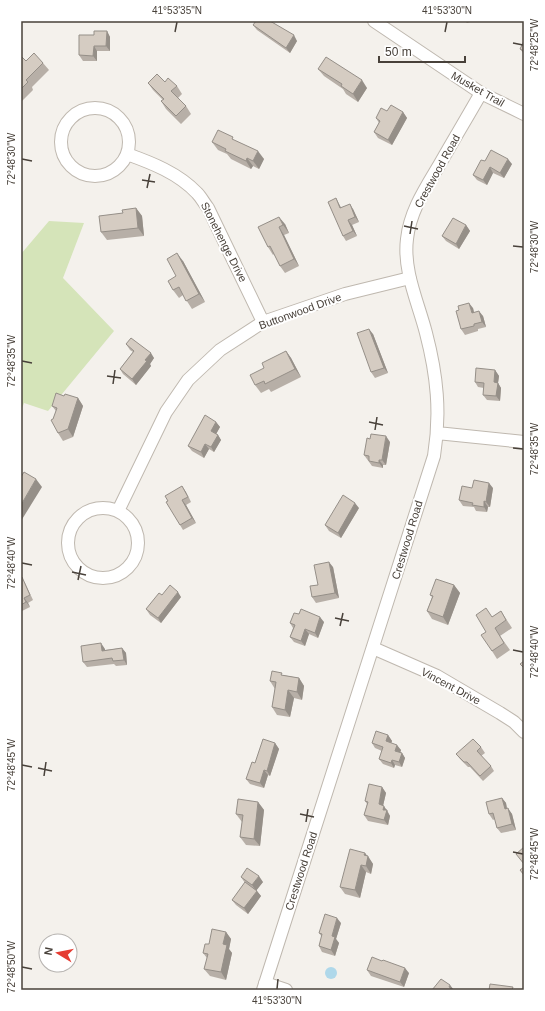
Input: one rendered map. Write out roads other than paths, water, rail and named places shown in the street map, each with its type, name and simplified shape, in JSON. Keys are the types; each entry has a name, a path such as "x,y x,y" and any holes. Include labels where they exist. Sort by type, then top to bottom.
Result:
{"street":[{"name":"Musket Trail","path":"374,21 481,93 524,114"},
{"name":"Crestwood Road","path":"264,986 434,456 437,433 438,402 435,374 426,333 410,278 406,257 407,238 418,201 481,93"},
{"path":"93,108 105,109 115,114 123,122 128,132 129,143 127,154 122,164 113,171 102,176 91,176 80,173 71,167 65,157 61,147 62,135 66,125 73,116 82,110 93,108"},
{"name":"Stonehenge Drive","path":"127,154 157,165 176,176 197,193 208,208 263,322"},
{"name":"Buttonwood Drive","path":"118,511 166,412 188,380 220,350 263,322 345,294 410,278"},
{"path":"437,433 524,442"},
{"path":"106,508 118,511 128,518 135,528 138,540 138,552 132,563 124,572 113,577 101,579 89,576 79,569 72,559 68,547 69,535 74,524 88,512 106,508"},
{"name":"Vincent Drive","path":"373,648 437,676 514,722 524,732"},
{"path":"264,986 286,990"}],"water":[{"path":"333,967 336,968 336,978 329,979 326,978 325,971 326,968"}]}
